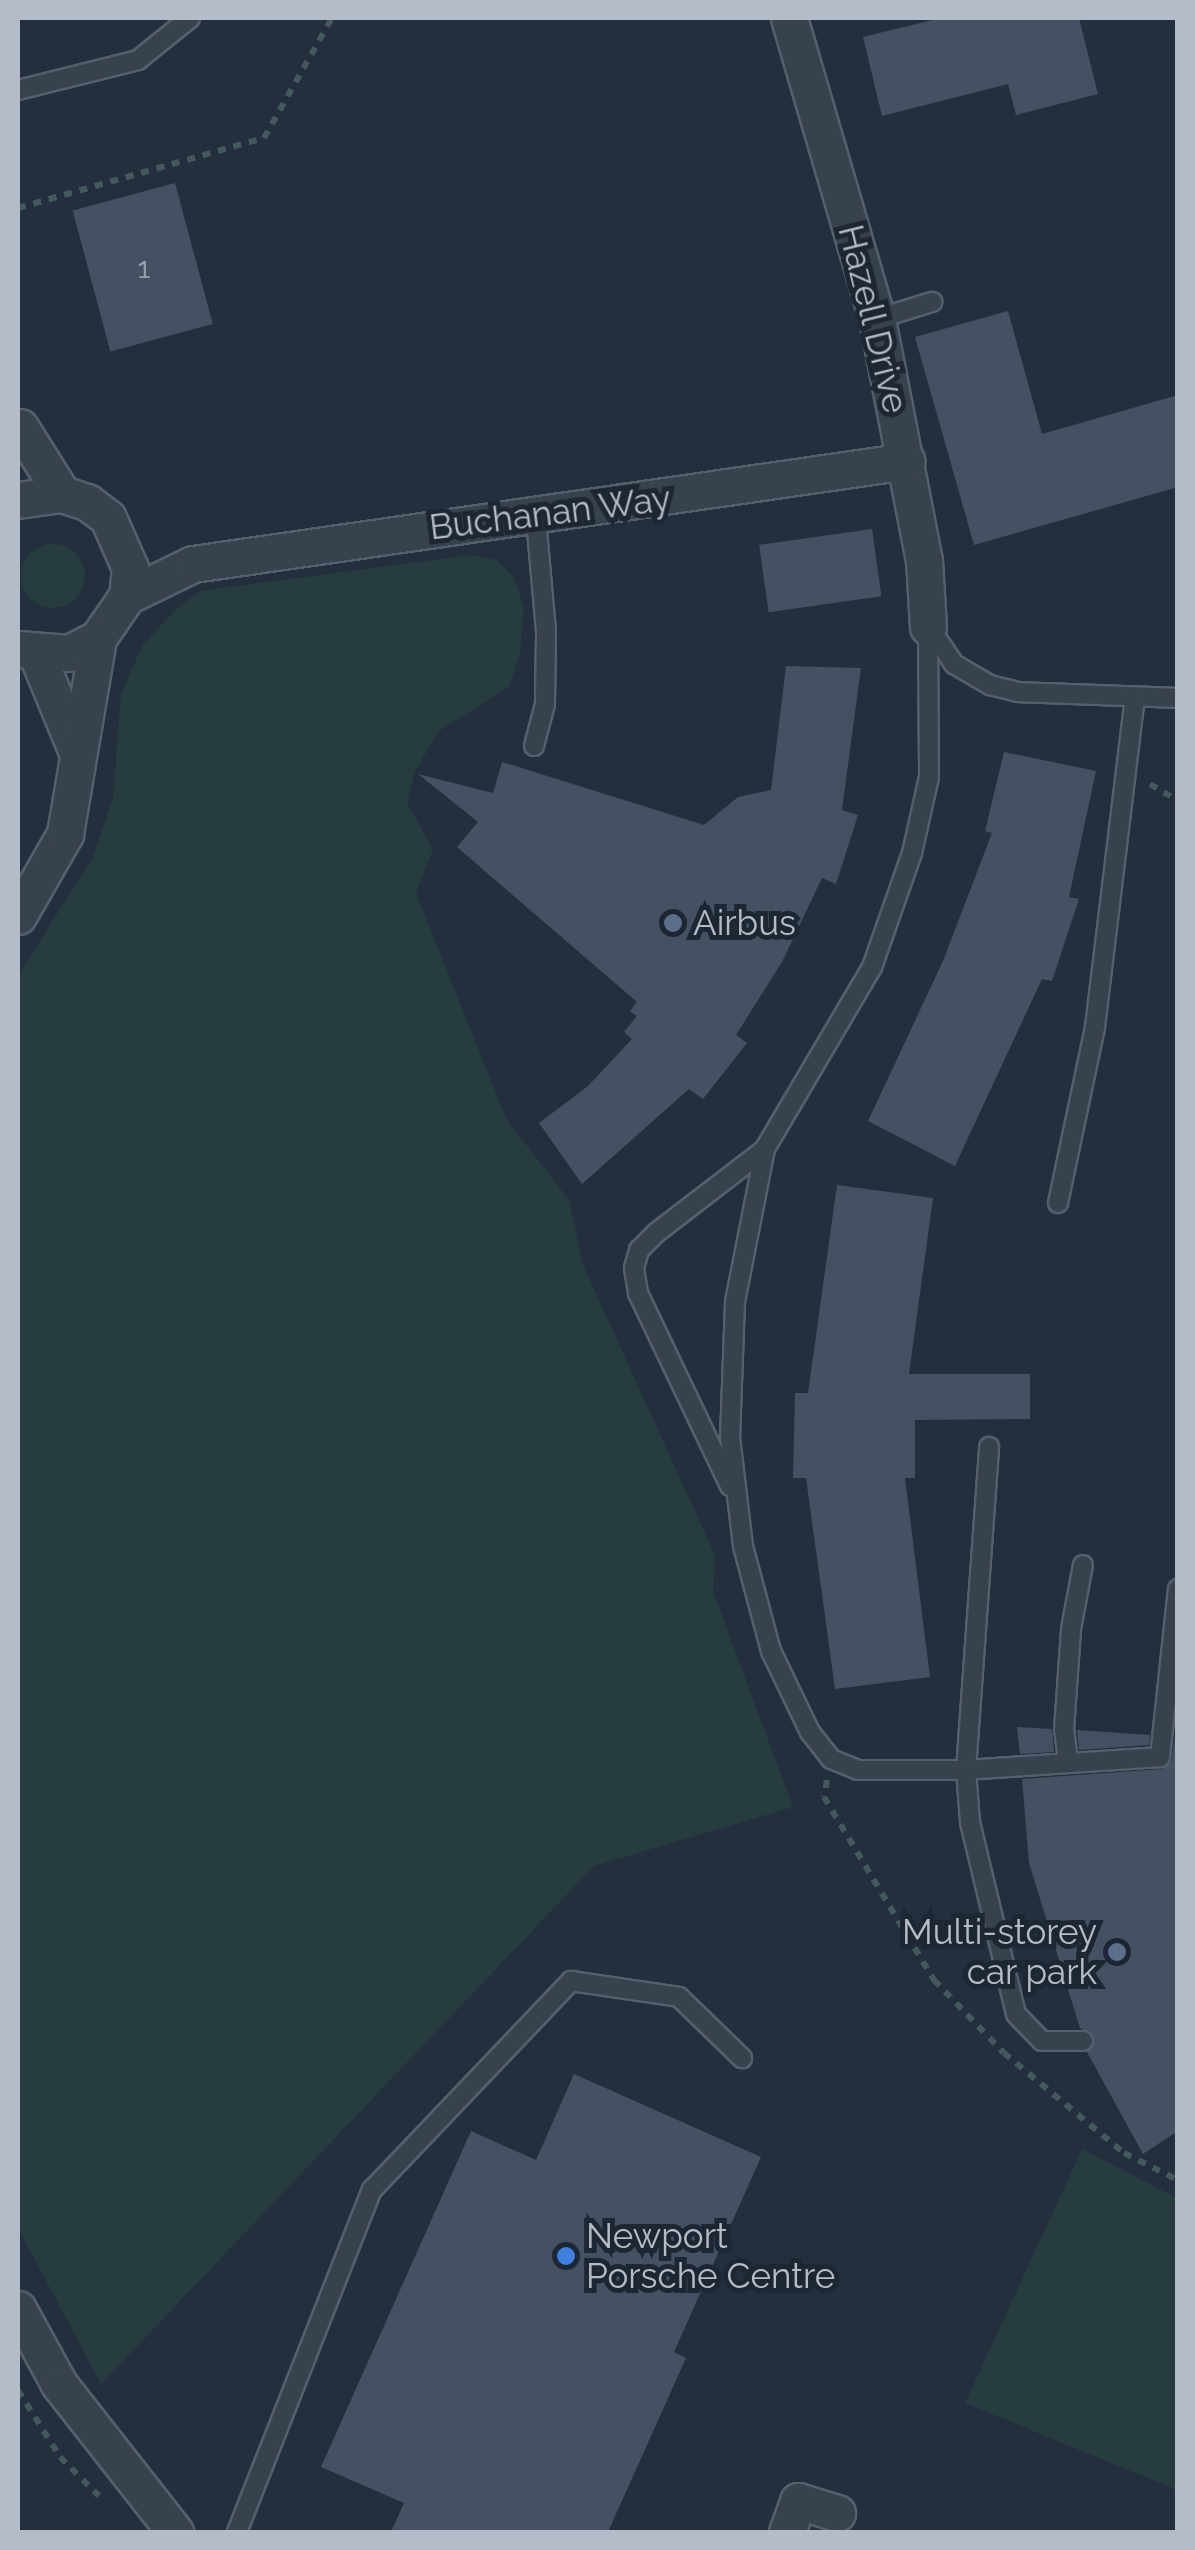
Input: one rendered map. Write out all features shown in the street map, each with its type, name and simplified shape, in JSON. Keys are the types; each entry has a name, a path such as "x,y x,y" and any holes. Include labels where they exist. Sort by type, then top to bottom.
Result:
{"street":[{"name":"Hazell Drive","path":"788,18 877,319 907,460 928,627"},
{"path":"18,424 62,494 18,500"},
{"name":"Buchanan Way","path":"98,638 127,596 193,564 536,518 907,460"},
{"name":"Buchanan Way","path":"62,494 108,518 151,553 193,564"},
{"path":"108,518 130,568 127,596"},
{"path":"79,758 27,652 69,652 98,638"},
{"path":"18,916 65,834 98,638"},
{"path":"18,2309 59,2384 175,2532"},
{"path":"786,2532 798,2501 837,2514"}],"lane":[{"path":"18,90 138,60 190,18"},
{"path":"877,319 932,302"},
{"path":"534,746 545,704 546,631 536,518"},
{"path":"928,627 954,664 990,685 1018,692 1178,698"},
{"path":"734,1494 735,1302 765,1149 848,1014 895,910 930,777 928,627"},
{"path":"1058,1203 1095,1026 1135,696"},
{"path":"765,1149 656,1233 639,1250 634,1268 638,1293 734,1494 771,1650 810,1732 830,1759 858,1770 966,1770 1160,1758 1178,1589"},
{"path":"989,1447 966,1770 970,1822 1016,2014 1042,2041 1084,2041"},
{"path":"1068,1761 1064,1730 1070,1629 1084,1565"},
{"path":"237,2532 372,2190 571,1981 680,1997 742,2058"}],"path":[{"path":"18,208 264,138 332,18"},
{"path":"830,1759 824,1798 934,1980 1004,2053 1124,2152 1178,2180"},
{"path":"18,2390 60,2457 110,2507"}],"green space":[{"path":"53,544 75,554 85,576 75,598 53,608 31,598 21,576 31,554"},
{"path":"471,555 497,560 513,576 524,607 520,653 509,687 439,731 415,771 407,803 433,849 416,893 507,1120 569,1200 583,1265 715,1555 713,1591 793,1807 594,1866 101,2384 18,2228 18,976 93,857 113,798 121,694 142,646 175,610 200,591"},
{"path":"1082,2149 1177,2198 1177,2490 965,2403"}],"building":[{"path":"941,18 1079,18 1098,94 1016,115 1008,84 882,116 863,37"},
{"path":"175,183 213,324 110,351 73,210"},
{"path":"1008,311 1042,434 1178,395 1178,487 974,545 915,337"},
{"path":"872,529 881,596 769,612 759,545"},
{"name":"Airbus","path":"786,666 861,668 842,810 858,815 836,884 822,878 782,962 736,1035 747,1043 703,1099 689,1089 582,1184 539,1123 588,1086 632,1039 624,1032 637,1016 630,1011 637,1002 457,847 478,822 418,774 493,793 502,762 704,825 738,797 771,790"},
{"path":"1004,752 1096,771 1069,897 1079,899 1052,981 1042,979 955,1166 868,1121 943,961 992,833 985,831"},
{"path":"837,1185 933,1198 909,1374 1030,1374 1030,1419 915,1420 915,1478 905,1478 930,1677 835,1689 806,1478 793,1478 795,1393 808,1393"},
{"path":"1017,1727 1052,1729 1054,1752 1020,1754"},
{"path":"1077,1730 1150,1735 1149,1745 1079,1750"},
{"name":"Multi-storey car park","path":"1175,1736 1178,2131 1143,2154 1087,2052 1094,2036 1080,2028 1029,1863 1022,1779 1162,1769 1171,1763"},
{"name":"Newport Porsche Centre","path":"574,2074 761,2157 674,2352 686,2358 608,2532 391,2532 404,2503 321,2467 471,2131 536,2160"}],"place":[{"name":"Airbus","path":"673,923"},
{"name":"Multi-storey car park","path":"1117,1952"},
{"name":"Newport Porsche Centre","path":"566,2256"}]}
